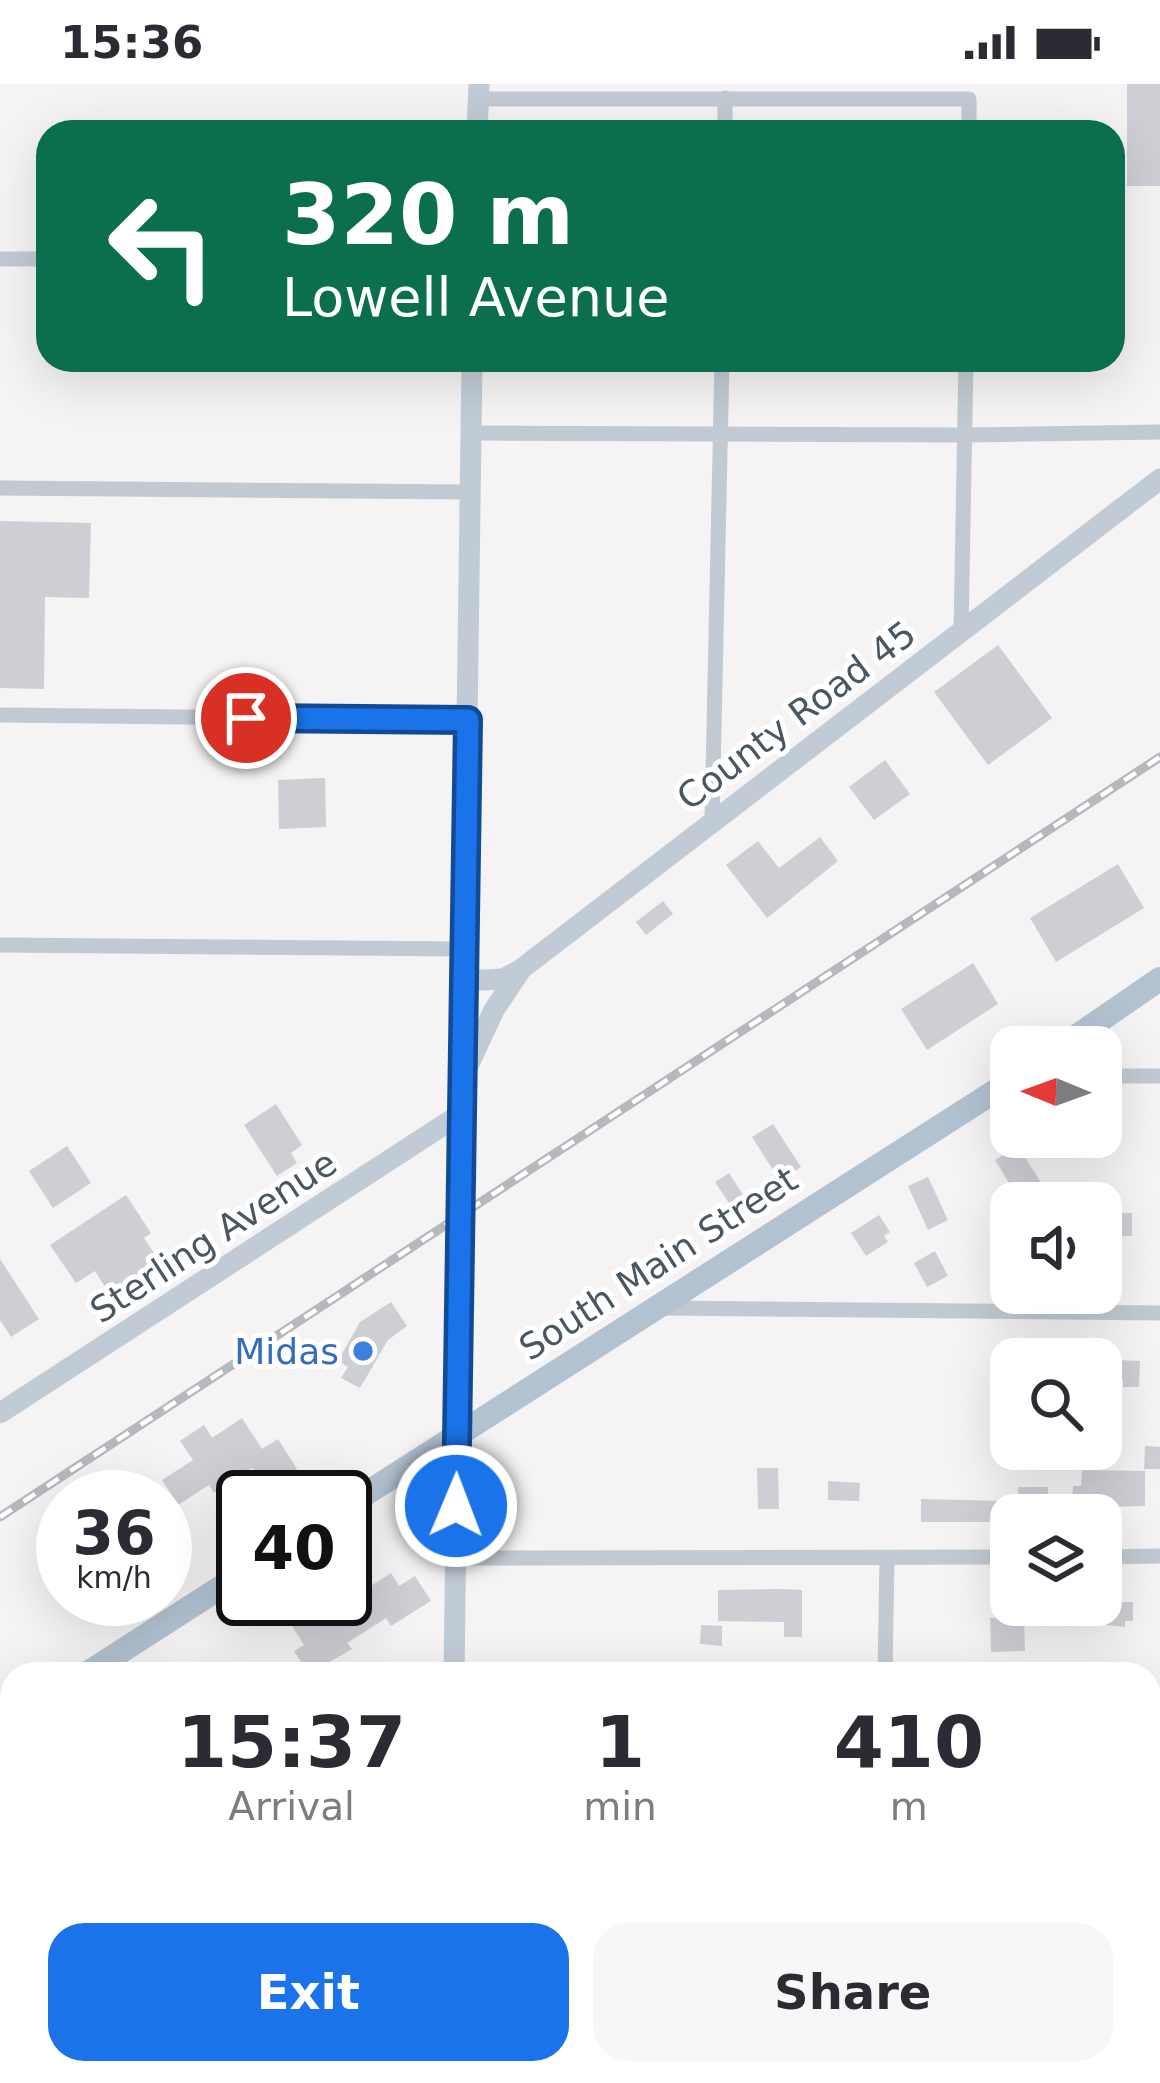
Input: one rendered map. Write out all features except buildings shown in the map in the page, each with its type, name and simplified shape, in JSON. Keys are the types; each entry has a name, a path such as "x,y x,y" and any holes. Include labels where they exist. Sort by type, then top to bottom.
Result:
{"main road":[{"path":"1091,1026 1160,979"},
{"name":"South Main Street","path":"372,1490 990,1094"},
{"path":"105,1662 216,1590"}],"street":[{"path":"478,92 969,99 969,120"},
{"path":"725,98 725,120"},
{"path":"0,259 36,259"},
{"path":"454,1662 472,372"},
{"path":"712,820 722,372"},
{"path":"961,631 967,372"},
{"path":"472,434 1160,432"},
{"name":"County Road 45","path":"464,981 491,981 520,970 1160,479"},
{"path":"0,488 470,492"},
{"path":"0,716 468,720"},
{"path":"0,945 464,949"},
{"path":"462,1080 494,1010 520,970"},
{"path":"1122,1076 1160,1076"},
{"name":"Sterling Avenue","path":"0,1413 462,1113"},
{"path":"652,1308 1160,1313"},
{"path":"1122,1557 1160,1556"},
{"path":"455,1558 990,1557"},
{"path":"885,1662 886,1558"}],"railway":[{"path":"0,1517 1160,757"}],"place":[{"name":"Midas","path":"363,1351"}],"route":[{"path":"246,718 468,720 456,1506"}]}
